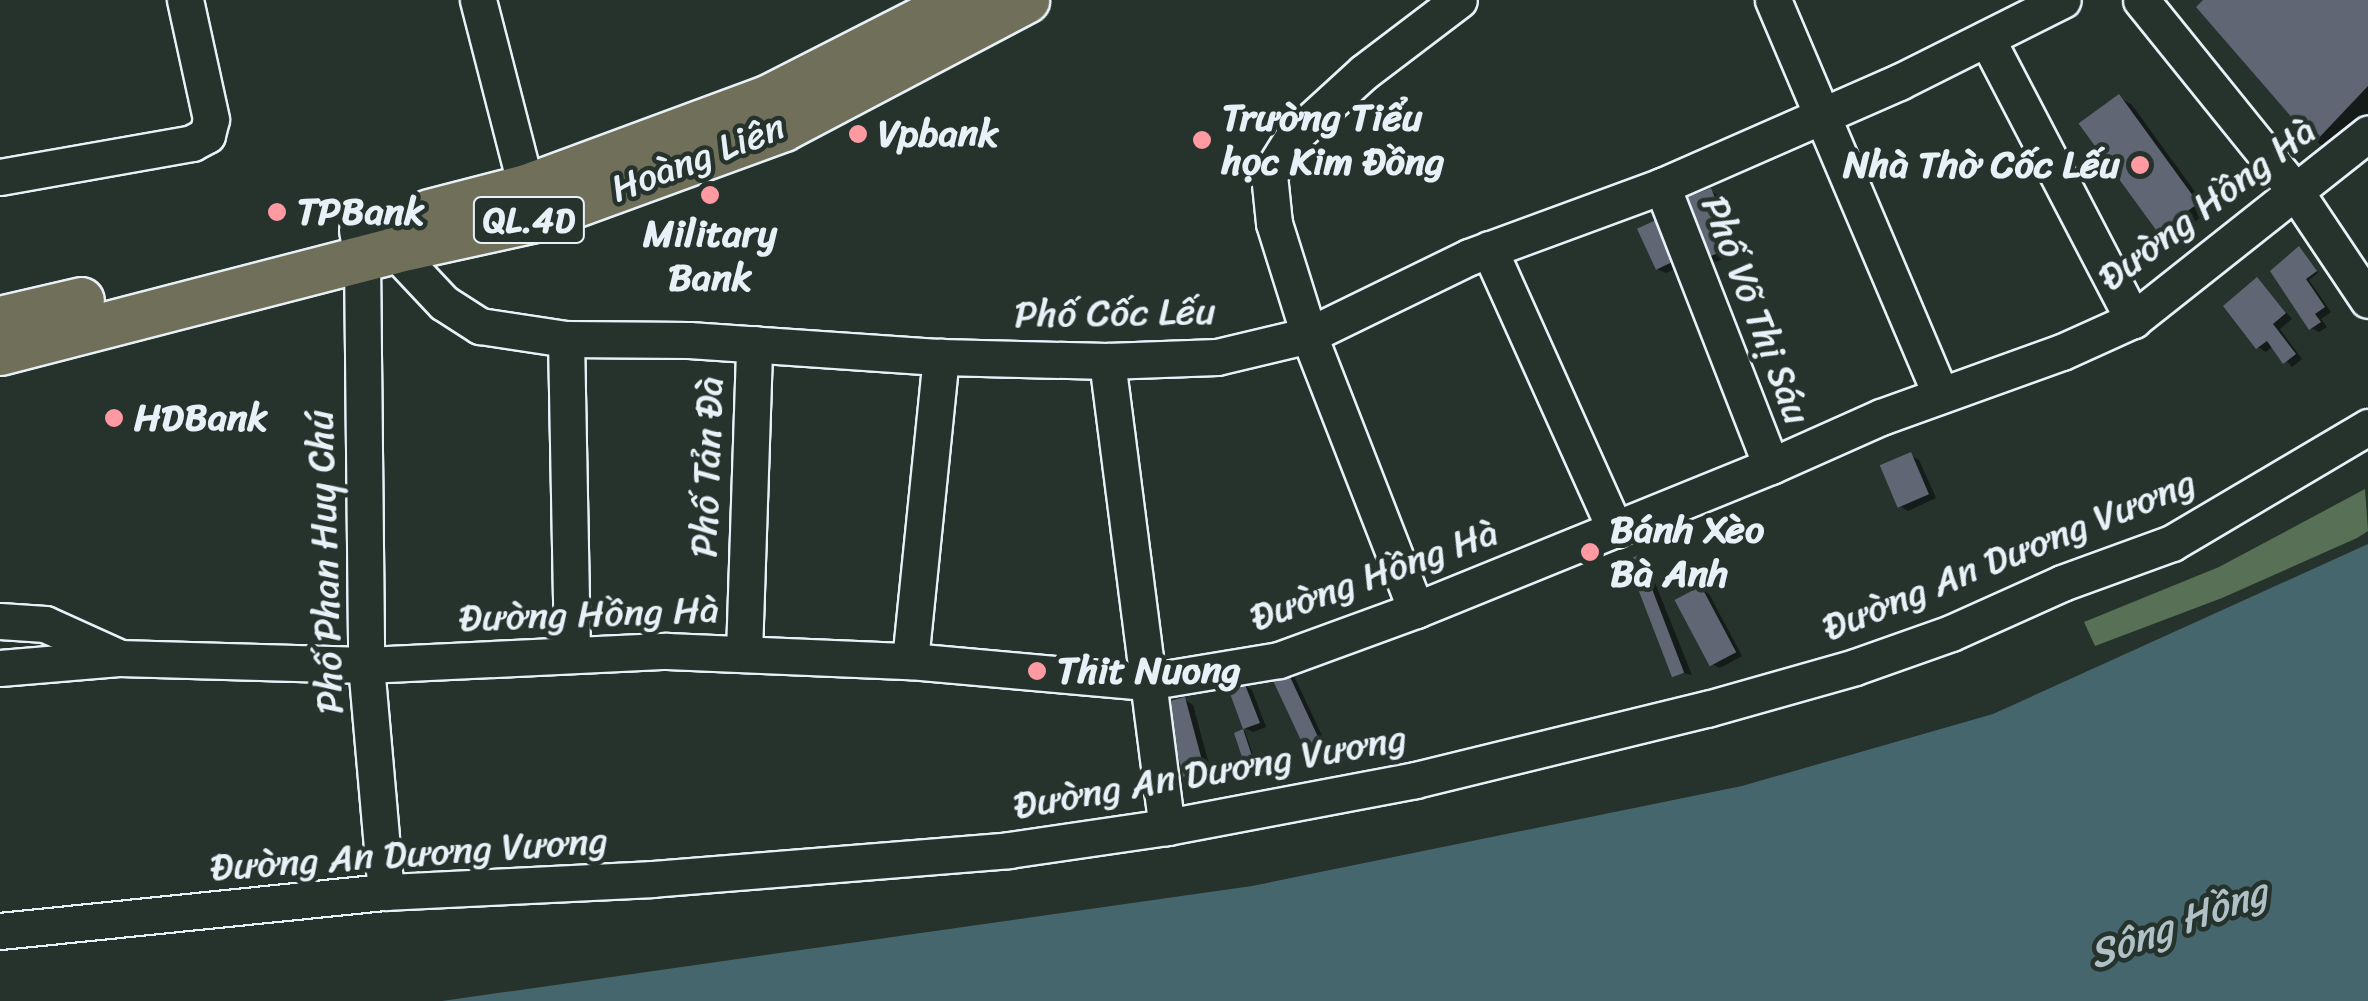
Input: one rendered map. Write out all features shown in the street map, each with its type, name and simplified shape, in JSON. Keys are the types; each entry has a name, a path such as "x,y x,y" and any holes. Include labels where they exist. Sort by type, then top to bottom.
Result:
{"main road":[{"name":"Hoàng Liên","path":"531,203 767,98 960,0"},
{"name":"Hoàng Liên","path":"0,319 531,203 782,128 1026,0"},
{"name":"Hoàng Liên","path":"0,352 375,240"}],"street":[{"path":"0,178 192,143 207,135 212,120 185,0"},
{"path":"478,0 531,203"},
{"path":"1416,610 1309,335 1274,223 1269,175 1293,137 1364,72 1459,0"},
{"path":"1774,0 1941,395"},
{"name":"Phố Cốc Lếu","path":"375,240 444,303 480,326 566,340 754,344 941,357 1107,362 1217,358 1309,335 1489,249 1662,186 1988,39 2063,0"},
{"path":"2140,0 2296,191 2368,300"},
{"path":"1988,39 2133,320"},
{"name":"Đường Hồng Hà","path":"0,668 119,658 366,665 572,654 744,653 910,661 1146,682 1279,660 1416,610 1772,466 1881,416 2062,352 2133,320 2368,134"},
{"name":"Phố Võ Thị Sáu","path":"1662,186 1772,466"},
{"name":"Phố Phan Huy Chú","path":"375,240 366,665 386,892"},
{"path":"1489,249 1615,530"},
{"path":"566,340 572,654"},
{"name":"Phố Tản Đà","path":"744,653 754,344"},
{"path":"910,661 941,357"},
{"path":"1107,362 1167,827"},
{"name":"Đường An Dương Vương","path":"0,932 386,892 652,879 989,852 1167,827 1415,780 1580,742 1855,667 2172,543 2368,427"},
{"path":"0,621 45,624 119,658"}],"green space":[{"path":"2365,489 2368,531 2357,538 2222,598 2095,646 2084,622 2219,567"}],"water":[{"name":"Sông Hồng","path":"2368,544 2368,1001 442,1001 1252,886 1742,786 1993,714"}],"building":[{"path":"2203,0 2368,0 2368,86 2314,143 2196,7"},
{"name":"Nhà Thờ Cốc Lếu","path":"2119,94 2198,203 2158,233 2079,123"},
{"path":"1711,188 1735,246 1704,259 1680,200"},
{"path":"1656,220 1675,261 1656,270 1637,229"},
{"path":"2299,246 2317,271 2306,279 2325,307 2315,314 2321,322 2309,330 2270,271"},
{"path":"2257,277 2286,313 2273,324 2296,354 2283,364 2267,341 2256,349 2223,306"},
{"path":"1911,452 1929,494 1898,508 1880,465"},
{"path":"1639,555 1684,673 1672,677 1627,560"},
{"path":"1701,586 1736,652 1710,666 1675,600"},
{"path":"1285,666 1319,739 1304,747 1270,673"},
{"path":"1244,682 1260,723 1243,729 1228,688"},
{"path":"1185,697 1205,771 1184,777 1164,703"},
{"path":"1243,729 1258,774 1249,778 1234,733"}],"place":[{"name":"Vpbank","path":"858,134"},
{"name":"Trường Tiểu học Kim Đồng","path":"1202,140"},
{"name":"Nhà Thờ Cốc Lếu","path":"2140,165"},
{"name":"Military Bank","path":"710,195"},
{"name":"TPBank","path":"277,212"},
{"name":"HDBank","path":"114,418"},
{"name":"Bánh Xèo Bà Anh","path":"1590,552"},
{"name":"Thit Nuong","path":"1037,671"}]}
